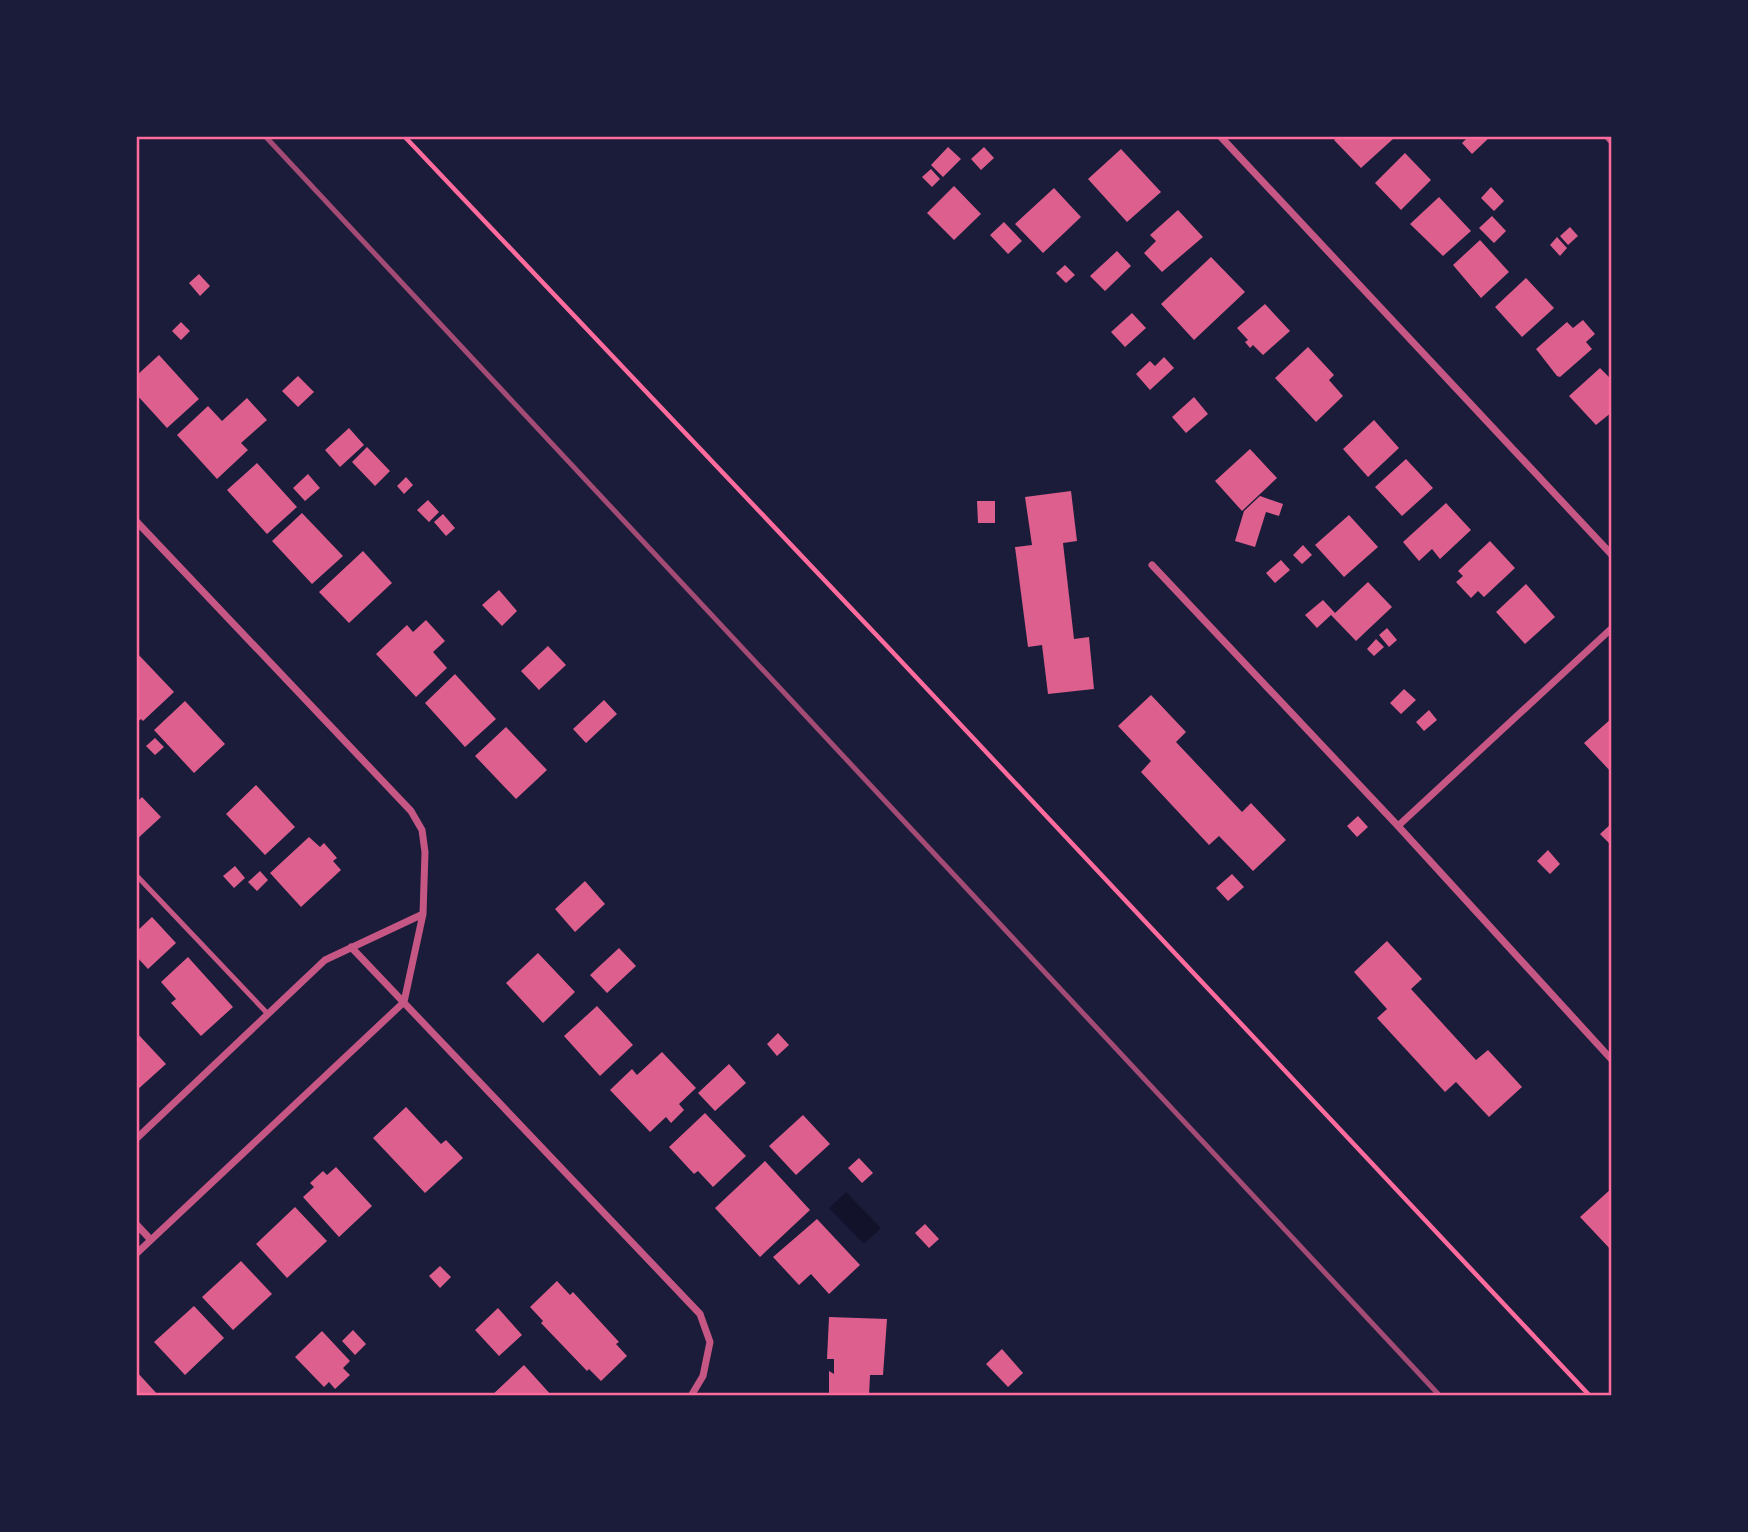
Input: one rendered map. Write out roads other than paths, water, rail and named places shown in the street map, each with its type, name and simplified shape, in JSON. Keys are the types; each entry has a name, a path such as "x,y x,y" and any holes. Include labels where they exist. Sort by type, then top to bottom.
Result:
{"street":[{"path":"1220,136 1612,555"},
{"path":"136,521 411,811 422,830 425,852 422,914 404,1003 136,1254"},
{"path":"1152,565 1398,826 1612,1060"},
{"path":"1398,826 1612,628"},
{"path":"136,1139 325,960 422,914"},
{"path":"351,947 700,1314 710,1342 703,1376 691,1395"},
{"path":"136,1224 151,1240"}],"lane":[{"path":"1606,136 1612,143"},
{"path":"136,875 268,1014"}],"railway":[{"path":"265,136 1440,1396"}]}
